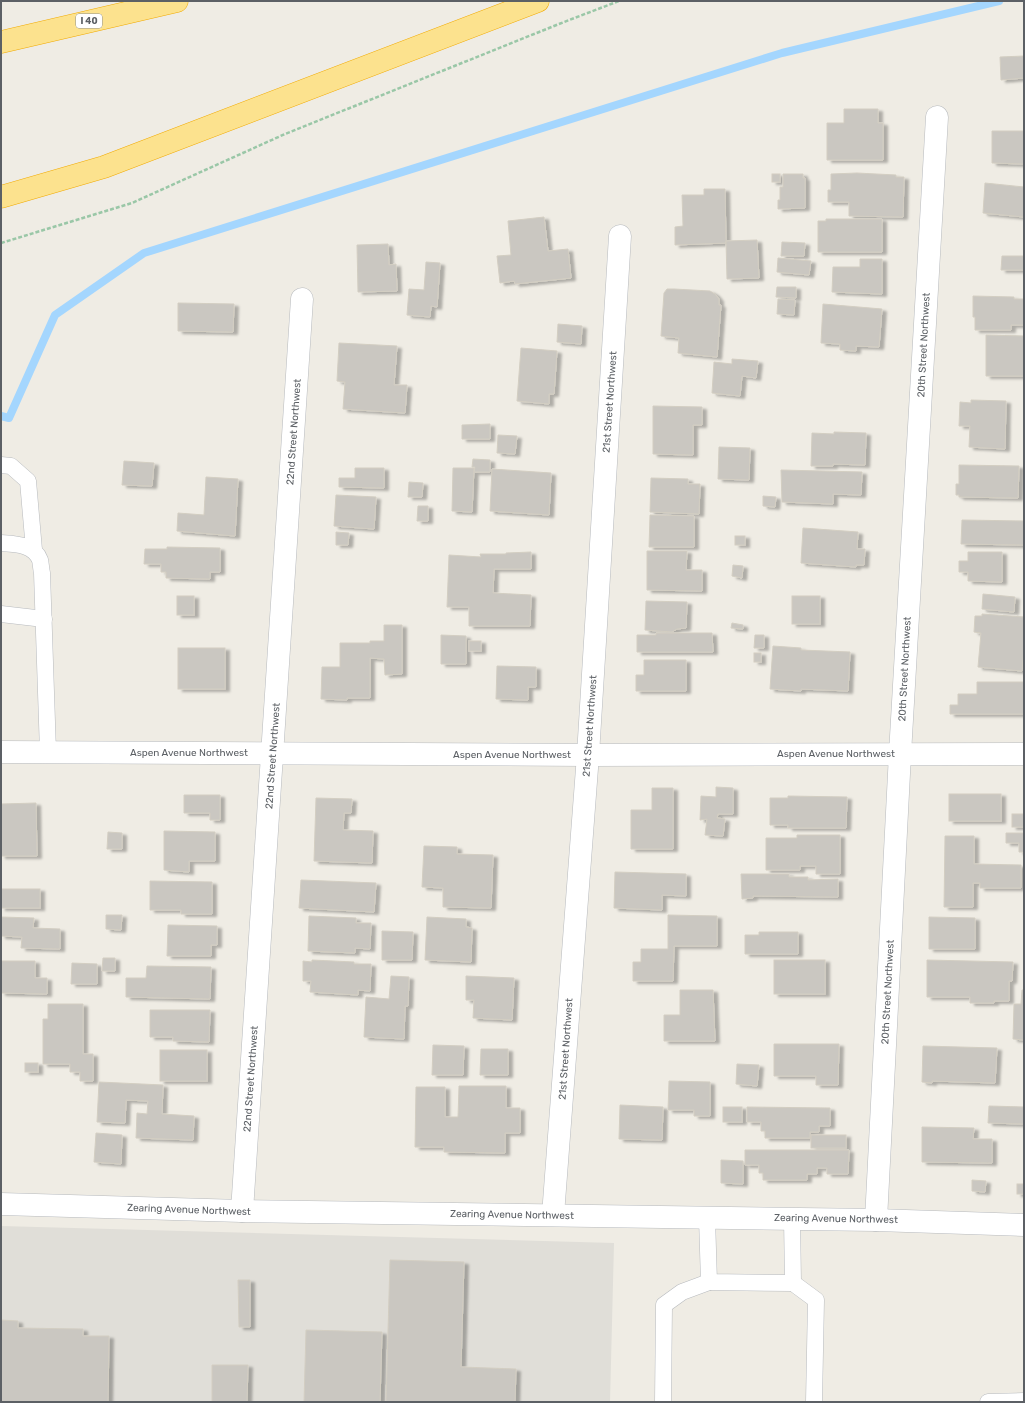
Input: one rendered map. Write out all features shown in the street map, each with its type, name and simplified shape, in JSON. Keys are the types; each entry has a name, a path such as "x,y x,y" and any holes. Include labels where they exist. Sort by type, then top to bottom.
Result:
{"highway":[{"name":"I 40","path":"1,42 177,1"},
{"path":"1,197 104,167 538,1"}],"street":[{"name":"20th Street Northwest","path":"876,1220 900,754 937,117"},
{"name":"21st Street Northwest","path":"553,1215 588,756 620,236"},
{"name":"22nd Street Northwest","path":"242,1212 302,300"},
{"name":"Aspen Avenue Northwest","path":"1,752 588,756 1024,754"},
{"name":"Zearing Avenue Northwest","path":"1,1204 242,1212 792,1218 1024,1225"}],"lane":[{"path":"1,465 11,466 28,481 34,550 40,560 42,573 48,752"},
{"path":"1,543 21,545 34,550"},
{"path":"1,614 44,619"},
{"path":"707,1218 709,1282"},
{"path":"792,1218 793,1283"},
{"path":"663,1402 664,1304 682,1292 709,1282 793,1283 816,1300 814,1402"},
{"path":"988,1402 1024,1401"}],"path":[{"path":"1,243 132,203 285,134 619,1"}],"shaded area":[{"path":"1,1226 614,1243 610,1402 1,1402"}],"building":[{"path":"1024,56 1024,78 1001,80 1000,57"},
{"path":"844,109 878,109 878,123 883,123 883,160 827,160 827,123 844,123"},
{"path":"992,131 1024,131 1024,164 992,163"},
{"path":"857,173 896,175 896,177 904,177 903,217 849,216 849,202 828,202 828,190 831,190 831,174"},
{"path":"772,174 780,174 780,182 772,182"},
{"path":"783,174 803,174 803,178 805,178 805,208 778,209 780,187 783,187"},
{"path":"985,183 1024,187 1024,217 983,213"},
{"path":"704,189 725,189 726,243 675,245 675,227 683,226 682,195 704,195"},
{"path":"544,217 548,251 568,249 571,278 515,284 514,281 500,283 497,256 511,255 508,221"},
{"path":"826,219 882,219 882,252 818,252 818,221 826,221"},
{"path":"757,240 759,278 727,279 726,241"},
{"path":"782,242 805,243 804,256 781,256"},
{"path":"388,244 389,265 396,264 397,291 358,292 357,245"},
{"path":"1002,256 1024,256 1024,270 1001,270"},
{"path":"778,258 811,261 809,275 777,272"},
{"path":"860,259 882,259 882,294 832,292 833,267 860,267"},
{"path":"426,262 440,263 437,307 431,306 430,317 407,315 409,289 424,290"},
{"path":"777,287 796,287 796,298 776,297"},
{"path":"667,289 710,291 719,299 719,305 721,305 717,357 678,353 679,338 661,336 664,293"},
{"path":"973,296 1014,297 1014,299 1024,299 1024,325 1011,325 1011,330 975,330 975,317 973,317"},
{"path":"778,299 795,300 794,315 777,314"},
{"path":"178,303 234,304 233,332 178,331"},
{"path":"823,304 882,309 879,347 856,346 856,351 840,350 840,344 821,343"},
{"path":"558,324 582,326 581,344 557,342"},
{"path":"986,335 1024,336 1024,376 986,376"},
{"path":"339,343 397,346 394,385 407,385 405,413 343,409 345,382 337,381"},
{"path":"521,348 557,351 554,394 549,394 549,404 517,401"},
{"path":"732,359 758,361 756,378 742,376 740,396 712,393 714,362 732,364"},
{"path":"971,400 1006,401 1005,449 969,447 970,426 959,426 960,402 971,403"},
{"path":"653,406 702,407 702,425 693,425 693,455 653,454"},
{"path":"490,424 490,439 462,439 462,425"},
{"path":"834,432 866,433 865,465 833,464 833,466 811,466 812,433 834,434"},
{"path":"498,435 517,436 515,454 497,453"},
{"path":"719,447 750,448 749,480 718,479"},
{"path":"473,459 490,460 490,472 474,472 475,467 472,467"},
{"path":"124,461 154,463 152,486 122,485"},
{"path":"959,465 1019,466 1018,498 959,497 959,495 956,495 956,484 959,484"},
{"path":"355,468 384,468 384,488 339,487 339,478 355,478"},
{"path":"453,468 474,468 472,512 452,511"},
{"path":"492,469 551,473 549,515 490,511"},
{"path":"781,470 862,472 861,495 833,494 833,504 782,502"},
{"path":"206,477 238,479 235,536 177,531 178,513 204,515"},
{"path":"651,478 688,479 688,484 700,484 699,514 650,512"},
{"path":"409,482 423,483 422,497 408,497"},
{"path":"336,495 376,497 374,529 334,526"},
{"path":"763,496 776,497 775,507 763,506"},
{"path":"418,506 428,506 428,521 417,521"},
{"path":"650,515 694,516 694,547 649,547"},
{"path":"962,520 1024,521 1024,545 961,544"},
{"path":"803,528 858,532 857,549 865,549 864,565 856,565 856,567 801,563"},
{"path":"336,532 349,533 348,545 336,545"},
{"path":"735,536 745,536 745,545 735,545"},
{"path":"167,547 220,548 220,572 210,572 210,579 166,578 166,572 161,572 161,564 144,564 145,549 167,549"},
{"path":"647,551 687,551 686,570 702,570 702,591 647,590"},
{"path":"531,552 531,569 494,569 493,593 531,595 530,626 469,626 469,607 447,607 449,555 481,557 480,554"},
{"path":"968,552 1002,552 1002,582 968,581 968,572 959,572 959,561 968,561"},
{"path":"733,565 743,566 742,578 732,576"},
{"path":"983,594 1015,597 1014,612 982,609"},
{"path":"177,596 194,596 194,615 177,615"},
{"path":"792,596 820,596 820,624 792,624"},
{"path":"646,601 687,602 686,628 677,629 672,632 645,630"},
{"path":"982,614 1024,617 1022,671 978,667 981,633 974,632 975,616 982,616"},
{"path":"732,623 743,625 743,629 731,628"},
{"path":"384,625 402,625 402,674 385,675 384,659 370,658 370,698 347,698 347,700 321,699 322,667 340,667 340,643 370,643 370,641 384,641"},
{"path":"656,633 712,633 713,652 637,652 637,635 656,635"},
{"path":"441,635 466,636 466,664 441,664"},
{"path":"755,635 764,635 764,648 754,648"},
{"path":"469,641 481,641 481,651 469,651"},
{"path":"773,646 801,648 801,650 850,652 848,691 801,689 801,691 770,689"},
{"path":"178,648 225,648 225,689 178,689"},
{"path":"754,653 761,653 761,662 754,662"},
{"path":"644,660 686,660 686,691 636,691 636,675 644,675"},
{"path":"497,666 536,667 536,687 528,687 528,700 496,699"},
{"path":"977,682 1024,682 1024,714 950,714 950,705 958,705 958,694 977,694"},
{"path":"716,787 733,788 733,814 718,814 717,818 725,819 723,836 705,835 707,819 700,820 701,796 716,797"},
{"path":"652,788 673,788 673,849 631,849 631,810 652,810"},
{"path":"949,794 1001,794 1001,821 949,821"},
{"path":"184,795 220,795 220,820 210,820 210,813 184,813"},
{"path":"788,796 847,797 846,828 788,828 788,825 770,825 770,798 788,798"},
{"path":"316,798 352,799 351,813 344,813 343,830 373,831 372,863 314,861"},
{"path":"36,803 37,856 1,856 1,804"},
{"path":"1012,814 1024,814 1024,827 1012,827"},
{"path":"164,831 215,832 215,861 189,861 189,872 164,870"},
{"path":"108,832 122,833 122,849 107,849"},
{"path":"1006,833 1024,833 1024,852 1019,852 1019,843 1006,843"},
{"path":"797,835 840,835 840,874 816,874 816,866 800,866 800,870 766,870 766,838 797,838"},
{"path":"945,836 974,836 974,864 1021,865 1021,888 980,888 980,883 973,883 973,907 944,907"},
{"path":"424,846 457,847 457,854 493,855 491,908 443,907 443,888 422,887"},
{"path":"615,872 686,874 686,896 662,895 662,910 614,908"},
{"path":"741,874 789,874 789,877 808,877 808,880 838,879 838,897 753,896 753,898 742,899"},
{"path":"301,880 376,883 374,912 299,908"},
{"path":"150,881 212,882 212,914 181,914 181,910 150,910"},
{"path":"1,889 40,889 40,908 1,908"},
{"path":"106,915 122,915 121,930 106,929"},
{"path":"668,915 717,916 717,946 674,946 673,981 633,981 633,962 641,962 641,949 668,949"},
{"path":"309,916 356,918 356,923 371,923 370,949 355,948 355,953 308,951"},
{"path":"1,917 34,918 33,928 60,929 60,949 21,948 22,937 1,936"},
{"path":"427,917 466,919 466,927 472,928 471,962 425,960"},
{"path":"929,917 975,918 975,949 929,949"},
{"path":"168,925 217,926 217,945 211,945 211,956 167,956"},
{"path":"382,931 413,932 412,960 382,960"},
{"path":"759,932 798,932 798,954 745,954 745,935 759,935"},
{"path":"103,958 115,958 115,971 102,971"},
{"path":"312,960 371,964 370,991 358,990 358,995 310,992 311,981 303,981 303,961 312,962"},
{"path":"774,960 825,960 825,994 774,994"},
{"path":"927,960 1013,962 1012,981 1009,981 1009,1001 994,1001 994,1003 970,1003 970,997 927,997"},
{"path":"1,961 35,961 35,978 47,978 47,994 1,993"},
{"path":"72,963 97,964 97,984 71,984"},
{"path":"147,966 211,967 210,999 126,997 126,978 146,978"},
{"path":"391,976 409,977 408,1006 405,1006 404,1039 364,1037 366,997 389,999"},
{"path":"466,976 514,978 512,1020 473,1018 474,1000 466,1000"},
{"path":"680,990 713,990 715,1041 664,1041 664,1015 680,1015"},
{"path":"1022,990 1024,990 1024,1040 1013,1039 1014,1004 1021,1004"},
{"path":"48,1004 83,1004 83,1054 93,1054 93,1081 80,1081 80,1072 70,1072 70,1064 43,1064 43,1019 48,1019"},
{"path":"150,1010 210,1010 209,1042 173,1041 173,1037 150,1037"},
{"path":"774,1044 839,1044 838,1085 816,1085 816,1076 774,1076"},
{"path":"433,1045 464,1046 463,1075 432,1075"},
{"path":"923,1046 997,1048 995,1083 922,1082"},
{"path":"481,1049 508,1049 508,1075 480,1075"},
{"path":"160,1050 207,1050 207,1081 160,1081"},
{"path":"25,1063 38,1063 38,1072 25,1072"},
{"path":"737,1064 759,1065 757,1086 736,1084"},
{"path":"669,1081 710,1082 710,1116 694,1116 694,1110 668,1110"},
{"path":"99,1082 163,1085 162,1114 194,1116 193,1140 136,1138 137,1113 147,1114 148,1101 126,1100 125,1123 97,1122"},
{"path":"459,1086 506,1086 506,1108 520,1108 520,1133 505,1133 505,1153 444,1152 444,1147 415,1147 416,1087 445,1087 445,1117 458,1117"},
{"path":"620,1105 663,1107 662,1140 619,1139"},
{"path":"989,1106 1024,1107 1024,1124 988,1123"},
{"path":"723,1107 742,1107 742,1122 723,1122"},
{"path":"747,1107 830,1108 830,1126 819,1126 819,1132 810,1132 810,1138 765,1138 765,1131 761,1131 761,1122 747,1122"},
{"path":"922,1127 974,1128 973,1139 992,1139 992,1163 922,1162"},
{"path":"96,1133 122,1135 121,1164 94,1162"},
{"path":"811,1135 846,1135 846,1148 811,1148"},
{"path":"745,1150 849,1150 848,1174 827,1174 827,1168 817,1168 817,1174 807,1174 807,1180 763,1180 763,1173 759,1173 759,1165 745,1165"},
{"path":"721,1160 743,1161 743,1184 721,1183"},
{"path":"972,1180 986,1181 985,1192 972,1191"},
{"path":"1017,1184 1024,1184 1024,1194 1017,1194"},
{"path":"390,1260 464,1262 461,1367 516,1369 515,1402 386,1402"},
{"path":"238,1280 250,1280 250,1327 239,1327"},
{"path":"1,1320 18,1321 18,1328 83,1329 83,1336 109,1336 108,1402 1,1402"},
{"path":"306,1330 382,1332 380,1402 304,1402"},
{"path":"212,1365 248,1365 247,1402 212,1402"}],"waterway":[{"path":"1,416 9,418 55,315 144,253 782,53 999,1"}]}
